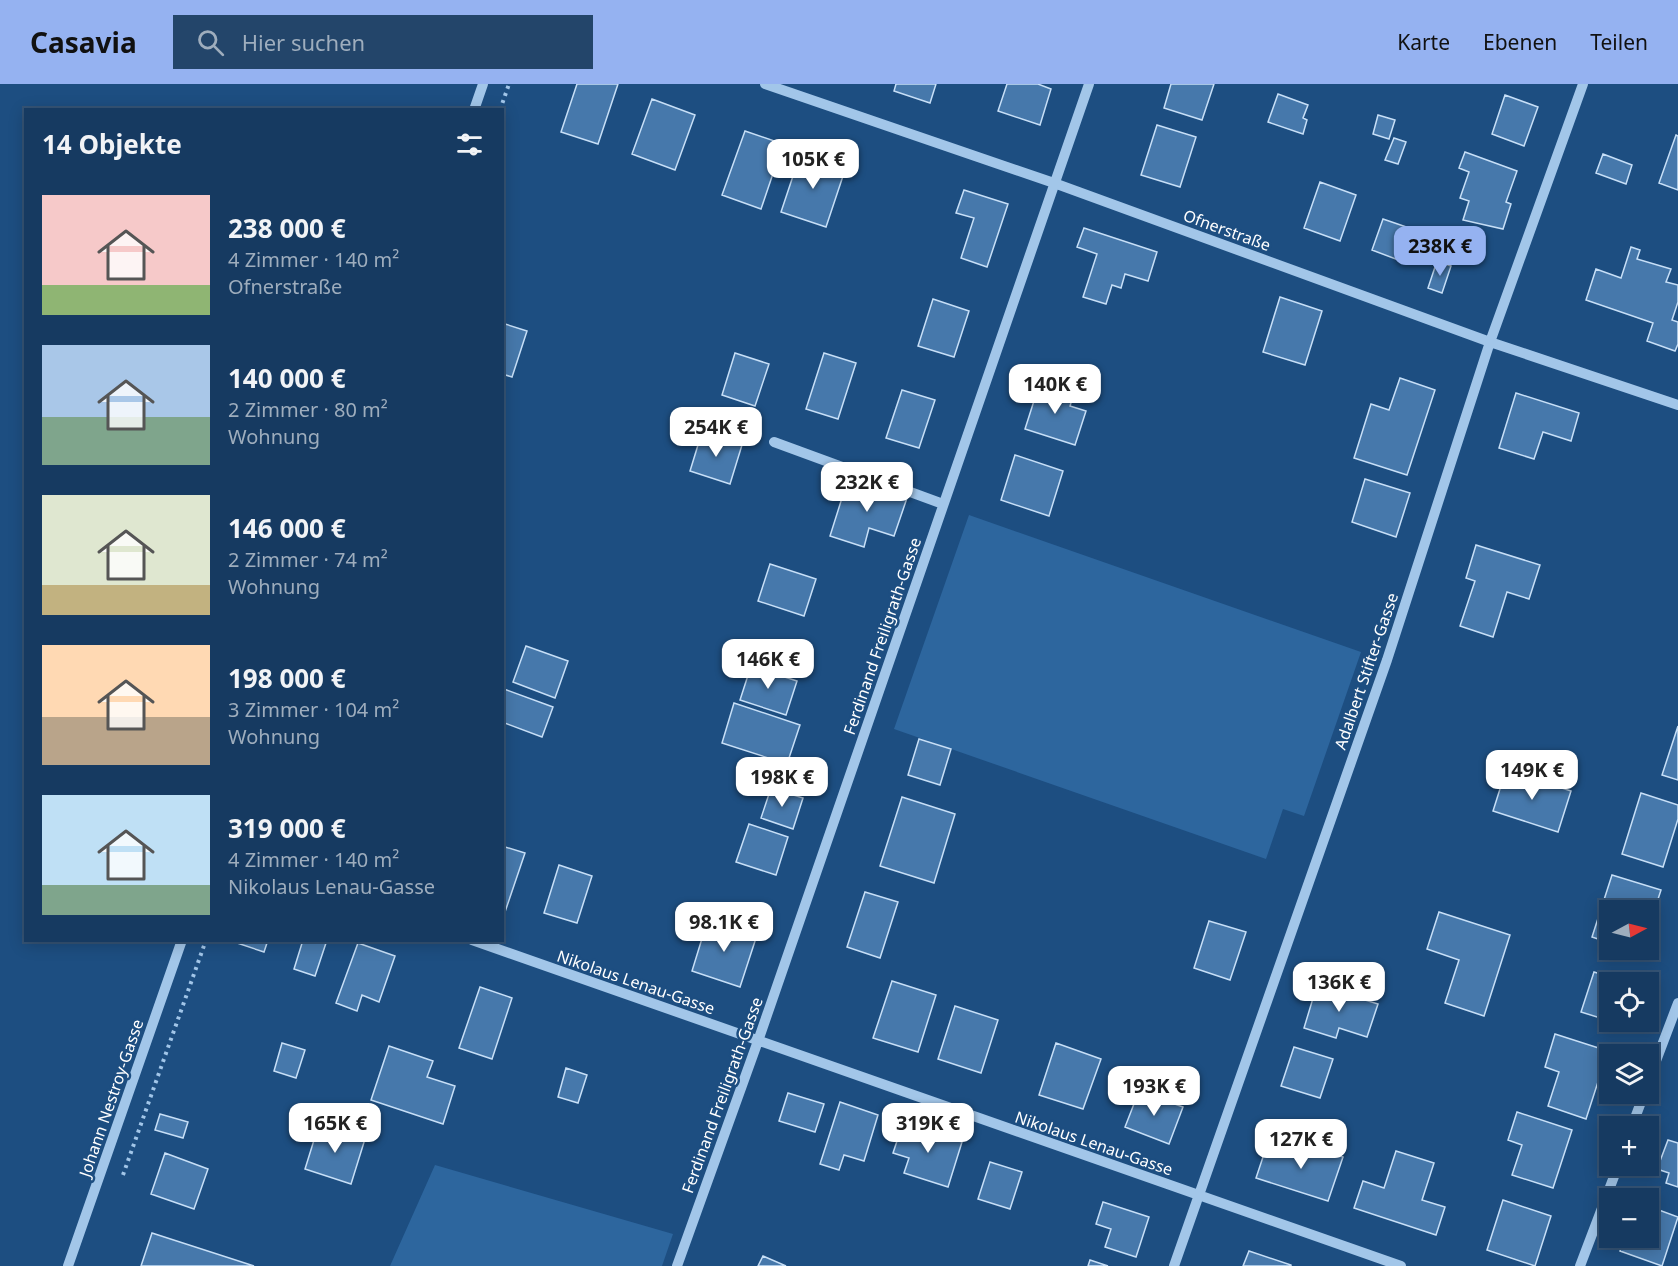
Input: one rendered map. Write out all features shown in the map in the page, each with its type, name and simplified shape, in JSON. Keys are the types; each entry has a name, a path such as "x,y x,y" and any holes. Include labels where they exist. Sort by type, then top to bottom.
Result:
{"street":[{"path":"475,108 483,84"},
{"name":"Ofnerstraße","path":"765,84 1054,183 1490,342 1678,405"},
{"name":"Ferdinand Freiligrath-Gasse","path":"677,1266 758,1041 1089,84"},
{"name":"Adalbert Stifter-Gasse","path":"1174,1266 1387,660 1490,342 1582,84"},
{"path":"774,442 943,504"},
{"name":"Johann Nestroy-Gasse","path":"68,1266 181,942"},
{"name":"Nikolaus Lenau-Gasse","path":"478,942 1401,1266"},
{"path":"1659,1053 1678,1003"},
{"path":"1580,1266 1614,1176"}],"path":[{"path":"501,108 509,84"},
{"path":"123,1176 205,942"}],"shaded area":[{"path":"969,515 1361,652 1304,816 1283,809 1266,859 894,729"},
{"path":"435,1165 673,1234 662,1266 390,1266"}],"building":[{"path":"577,84 618,84 598,144 561,132"},
{"path":"896,84 936,84 930,103 894,91"},
{"path":"1007,84 1038,84 1051,89 1040,125 998,111"},
{"path":"1171,84 1214,84 1202,120 1164,108"},
{"path":"1278,94 1308,105 1303,118 1307,120 1303,134 1268,122"},
{"path":"1505,95 1538,107 1524,146 1492,134"},
{"path":"652,99 695,115 675,170 632,154"},
{"path":"1378,115 1395,120 1389,139 1373,134"},
{"path":"1157,125 1196,137 1180,187 1141,175"},
{"path":"745,131 783,144 761,209 722,195"},
{"path":"1676,135 1678,136 1678,190 1659,183"},
{"path":"1394,138 1406,142 1398,164 1385,160"},
{"path":"801,152 846,167 826,227 781,212"},
{"path":"1465,152 1517,171 1506,202 1511,204 1503,229 1463,220 1469,201 1460,198 1469,172 1459,168"},
{"path":"1603,154 1632,165 1626,184 1596,173"},
{"path":"1320,182 1356,195 1340,241 1304,228"},
{"path":"964,190 1008,204 987,267 961,258 974,218 956,213"},
{"path":"1383,219 1421,232 1409,264 1372,250"},
{"path":"1084,228 1157,252 1148,281 1125,274 1121,288 1112,285 1106,304 1083,297 1097,254 1077,247"},
{"path":"1631,247 1640,250 1637,259 1671,269 1666,282 1678,285 1678,302 1672,320 1678,322 1678,344 1675,351 1647,341 1653,323 1586,300 1596,269 1621,278"},
{"path":"1437,261 1451,266 1442,293 1428,288"},
{"path":"1280,297 1322,311 1305,365 1263,352"},
{"path":"933,299 969,311 954,357 918,346"},
{"path":"504,324 527,331 512,377 504,375"},
{"path":"735,353 769,364 755,406 722,395"},
{"path":"824,353 856,363 838,419 806,409"},
{"path":"1400,378 1435,390 1407,475 1354,458 1371,404 1389,410"},
{"path":"1040,382 1074,393 1070,406 1086,411 1075,445 1025,429"},
{"path":"902,390 935,400 919,448 886,438"},
{"path":"1516,393 1579,413 1571,441 1543,432 1534,459 1499,448"},
{"path":"702,432 742,445 730,484 690,471"},
{"path":"1015,455 1063,471 1049,516 1001,500"},
{"path":"848,479 907,498 894,536 869,528 864,547 830,536"},
{"path":"1365,479 1410,493 1396,537 1352,522"},
{"path":"1476,545 1540,565 1529,599 1507,592 1493,637 1460,626 1475,581 1466,578"},
{"path":"770,564 816,579 804,616 758,601"},
{"path":"526,646 568,661 555,698 513,682"},
{"path":"751,666 797,681 786,715 740,700"},
{"path":"504,689 553,707 542,737 504,723"},
{"path":"734,703 800,725 787,764 722,743"},
{"path":"1678,726 1678,780 1662,775"},
{"path":"919,739 951,749 940,785 908,775"},
{"path":"1506,770 1571,791 1558,832 1493,811"},
{"path":"771,788 803,798 793,829 761,818"},
{"path":"1641,793 1678,805 1678,819 1663,867 1622,854"},
{"path":"902,797 955,814 934,883 880,866"},
{"path":"749,824 788,837 776,875 736,862"},
{"path":"504,847 525,853 504,915"},
{"path":"559,865 592,876 577,923 544,913"},
{"path":"1612,875 1661,890 1658,900 1604,900"},
{"path":"865,892 898,902 880,958 847,947"},
{"path":"1439,912 1510,935 1484,1016 1445,1003 1459,960 1427,949"},
{"path":"1599,915 1599,939 1592,937"},
{"path":"708,919 757,935 740,987 692,971"},
{"path":"1209,921 1246,932 1230,980 1194,968"},
{"path":"234,942 267,942 264,952"},
{"path":"302,942 326,942 315,976 294,969"},
{"path":"358,943 395,956 379,1002 362,995 357,1011 336,1003"},
{"path":"1594,972 1599,974 1599,1018 1581,1012"},
{"path":"892,981 936,995 918,1052 873,1038"},
{"path":"1317,985 1378,1004 1367,1037 1339,1028 1336,1038 1304,1028"},
{"path":"480,987 512,998 492,1059 459,1048"},
{"path":"955,1006 998,1020 981,1073 938,1059"},
{"path":"1555,1034 1599,1048 1599,1079 1586,1119 1548,1106 1559,1072 1545,1067"},
{"path":"282,1043 305,1050 296,1078 274,1071"},
{"path":"1056,1043 1101,1059 1083,1109 1039,1095"},
{"path":"389,1046 433,1061 427,1077 455,1086 443,1124 371,1100"},
{"path":"1294,1047 1333,1059 1320,1098 1281,1086"},
{"path":"566,1068 587,1075 578,1103 558,1097"},
{"path":"1139,1091 1183,1107 1169,1144 1125,1127"},
{"path":"788,1093 824,1104 815,1132 779,1121"},
{"path":"840,1102 878,1115 864,1161 844,1155 839,1170 820,1164"},
{"path":"1517,1112 1572,1130 1553,1188 1512,1175 1522,1145 1508,1140"},
{"path":"160,1114 188,1122 183,1138 155,1130"},
{"path":"903,1123 962,1142 948,1187 904,1173 909,1158 893,1153"},
{"path":"319,1124 365,1139 351,1184 305,1169"},
{"path":"1668,1140 1678,1143 1678,1187 1666,1183 1669,1173 1659,1170"},
{"path":"1268,1142 1304,1153 1306,1145 1343,1157 1328,1201 1256,1178"},
{"path":"1396,1151 1434,1163 1422,1200 1445,1207 1436,1235 1354,1208 1363,1181 1384,1188"},
{"path":"165,1153 208,1169 194,1209 151,1194"},
{"path":"990,1162 1022,1172 1010,1209 978,1199"},
{"path":"1503,1200 1551,1216 1535,1266 1487,1250"},
{"path":"1103,1202 1149,1217 1136,1257 1105,1247 1111,1229 1096,1224"},
{"path":"1659,1210 1678,1217 1662,1266 1620,1251 1621,1248 1659,1248"},
{"path":"152,1233 254,1266 141,1266"},
{"path":"1249,1251 1291,1265 1291,1266 1243,1266"},
{"path":"763,1256 786,1266 758,1266"},
{"path":"1090,1260 1108,1266 1088,1266"}]}
